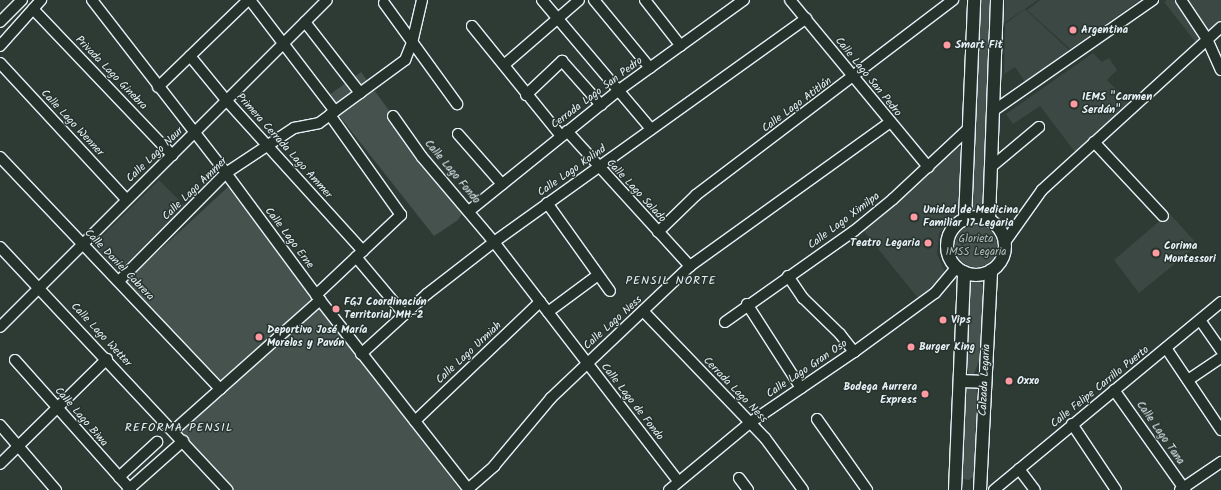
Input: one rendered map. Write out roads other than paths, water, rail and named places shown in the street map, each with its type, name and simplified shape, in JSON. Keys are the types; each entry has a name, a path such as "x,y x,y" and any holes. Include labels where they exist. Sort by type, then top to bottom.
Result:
{"main road":[{"path":"965,219 974,0"},
{"path":"989,220 997,0"},
{"path":"977,217 989,220 997,225 1005,242 1002,258 991,270 975,274 961,270 950,257 947,245 952,229 965,219 977,217"},
{"path":"955,490 960,381 961,270"},
{"name":"Calzada Legaria","path":"980,490 991,270"},
{"path":"960,381 985,382"}],"street":[{"path":"0,22 22,0"},
{"path":"0,46 41,0"},
{"name":"Calle Lago Erne","path":"92,0 226,173 361,354 468,490"},
{"path":"158,87 249,0 283,43 333,113 401,215 318,297 173,431"},
{"name":"Calle Lago Ammer","path":"119,281 226,173 294,128 315,125 405,60 412,43 422,0"},
{"path":"542,0 620,90 651,129"},
{"path":"504,65 579,0"},
{"path":"594,0 650,68"},
{"path":"645,0 681,46"},
{"name":"Cerrada Lago San Pedro","path":"469,212 620,90 744,0"},
{"name":"Calle Lago San Pedro","path":"790,0 889,122 928,167"},
{"name":"Calle Lago Atitlán","path":"658,232 696,195 853,77 941,3 953,0"},
{"path":"993,111 1152,0"},
{"path":"1181,0 1207,39 1221,70"},
{"name":"Calle Lago Naur","path":"0,327 305,22 324,1"},
{"path":"384,3 457,104"},
{"name":"Privada Lago Ginebra","path":"33,9 172,155"},
{"name":"Calle Lago Kolind","path":"361,354 404,314 494,242 806,19"},
{"path":"305,22 360,93"},
{"name":"Calle Lago Salado","path":"472,26 526,95 598,168 690,266"},
{"path":"1005,242 1042,190 1221,27"},
{"name":"Primera Cerrada Lago Ammer","path":"190,56 226,100 267,145 360,254 404,314"},
{"path":"526,95 562,61 601,105"},
{"name":"Calle Lago Wenner","path":"0,63 126,200"},
{"name":"Calle Lago Fondo","path":"392,116 422,157 494,242"},
{"name":"Calle Lago Ness","path":"468,490 494,466 551,398 644,312 690,266 889,122"},
{"path":"990,168 1039,127"},
{"name":"Calle Lago Ximilpa","path":"725,322 747,304 854,231 928,167 968,129"},
{"path":"458,134 502,184"},
{"path":"1094,142 1163,216"},
{"name":"Calle Daniel Cabrera","path":"0,157 220,389"},
{"path":"548,203 610,291"},
{"name":"Calle Lago de Fondo","path":"494,242 586,364 678,481"},
{"name":"Calle Lago Wetter","path":"0,247 107,359 227,490"},
{"name":"Calle Lago Gran Oso","path":"669,490 751,422 854,352 935,293 961,270"},
{"path":"548,312 598,275"},
{"path":"788,276 803,298 840,334 854,352"},
{"name":"Calle Lago Urmiah","path":"415,421 540,302"},
{"name":"Calle Felipe Carrillo Puerto","path":"994,490 1221,302"},
{"path":"747,304 801,388"},
{"name":"Cerrada Lago Ness","path":"644,312 751,422 803,490"},
{"path":"1200,320 1221,350"},
{"path":"1166,348 1221,430"},
{"path":"1188,380 1221,358"},
{"path":"0,464 107,359"},
{"name":"Calle Lago Biwa","path":"15,360 129,490"},
{"name":"Calle Lago Tana","path":"1114,390 1183,489"},
{"path":"817,419 867,490"},
{"path":"1072,424 1116,490"},
{"path":"0,425 56,490"},
{"path":"129,490 183,441"},
{"path":"119,477 157,442"},
{"path":"1183,489 1221,462"},
{"path":"1019,469 1035,490"},
{"path":"739,478 748,490"}],"place":[{"name":"Argentina","path":"1073,30"},
{"name":"Smart Fit","path":"947,45"},
{"name":"IEMS \"Carmen Serdán\"","path":"1074,104"},
{"name":"Unidad de Medicina Familiar 17 Legaria","path":"914,217"},
{"name":"Teatro Legaria","path":"928,243"},
{"name":"Corima Montessori","path":"1156,253"},
{"name":"FGJ Coordinación Territorial MH-2","path":"336,309"},
{"name":"Vips","path":"943,320"},
{"name":"Deportivo José María Morelos y Pavón","path":"259,337"},
{"name":"Burger King","path":"911,347"},
{"name":"Oxxo","path":"1009,381"},
{"name":"Bodega Aurrera Express","path":"925,394"}],"district":[{"name":"PENSIL NORTE","path":"671,281"},
{"name":"REFORMA PENSIL","path":"179,428"}],"park label":[{"name":"Glorieta IMSS Legaria","path":"976,246"}]}
